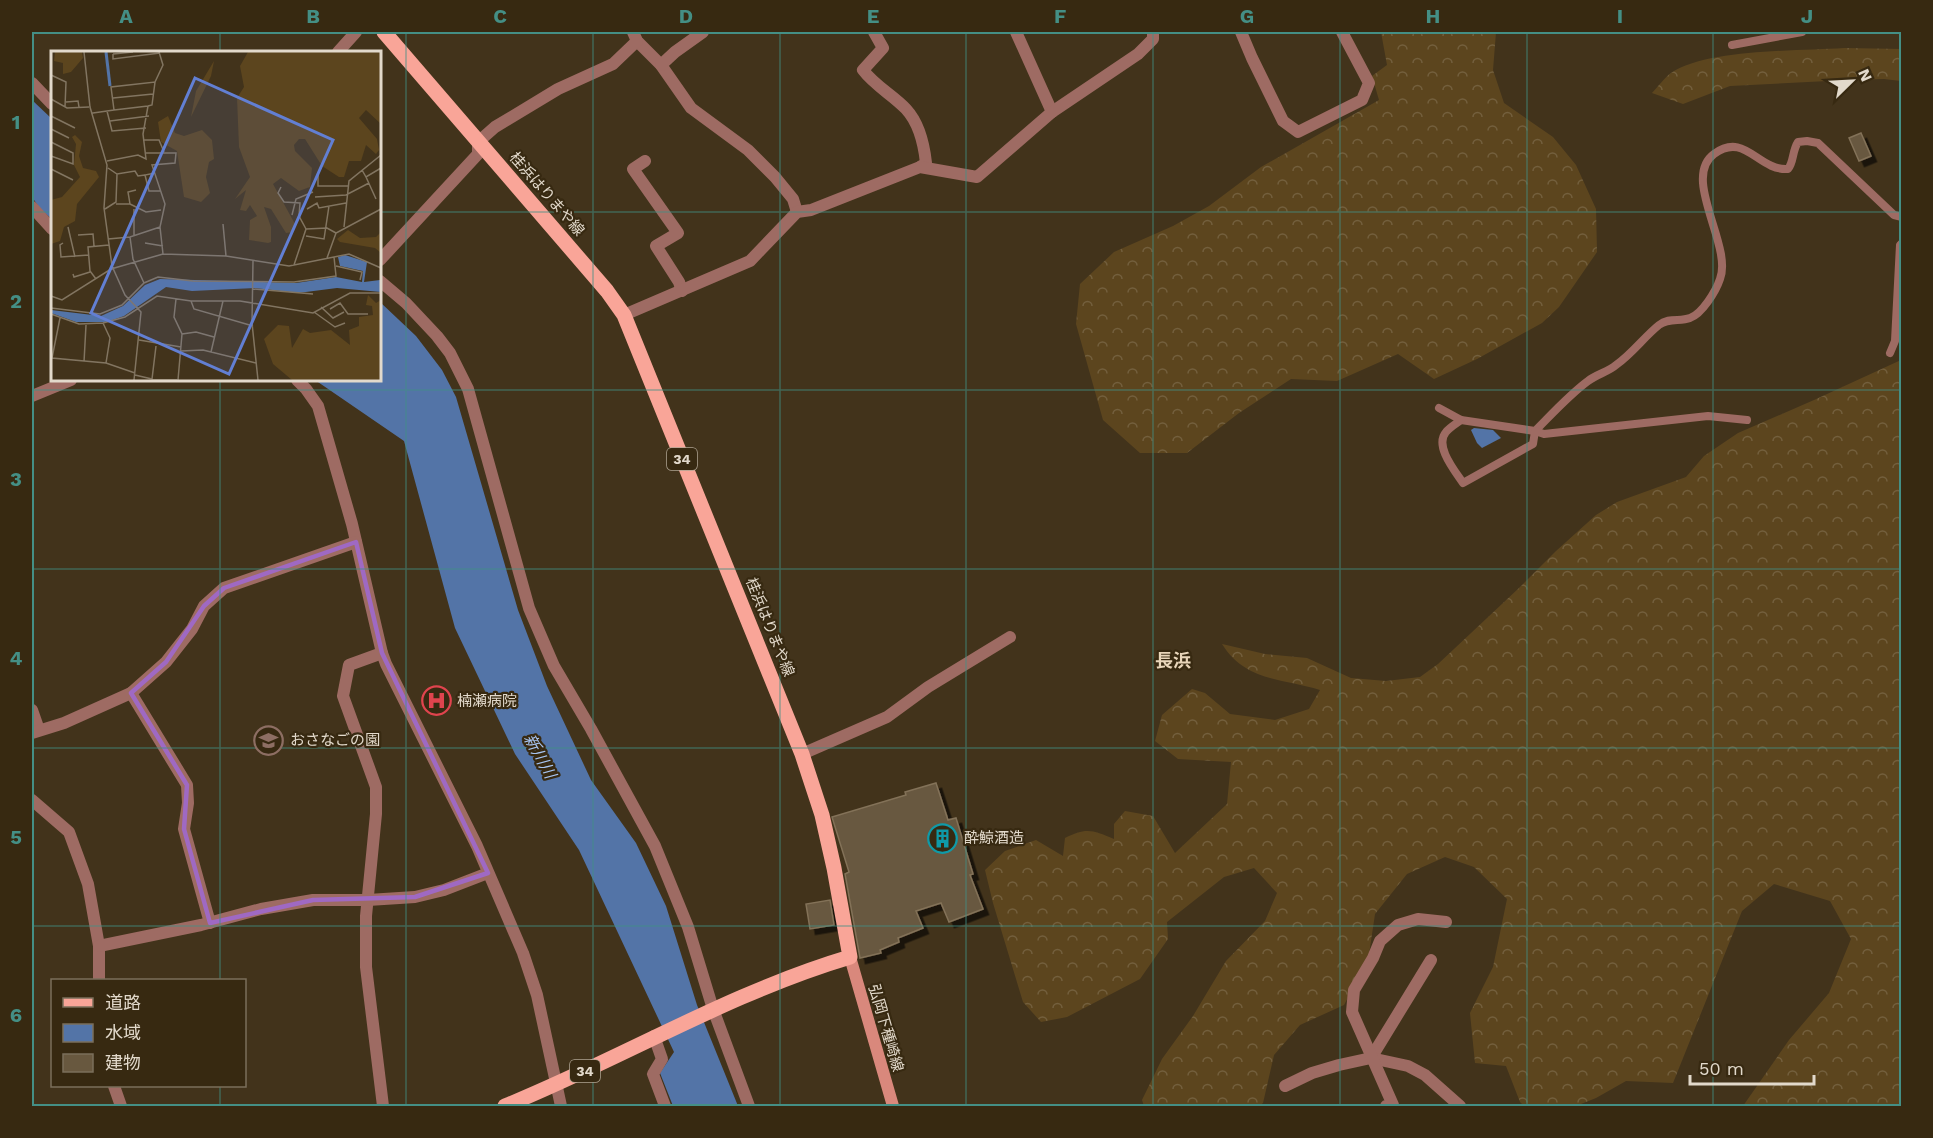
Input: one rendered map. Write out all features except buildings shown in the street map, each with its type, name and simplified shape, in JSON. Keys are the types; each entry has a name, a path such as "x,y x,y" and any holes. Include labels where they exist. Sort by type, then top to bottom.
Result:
{"main road":[{"name":"桂浜はりまや線","path":"384,32 607,291 624,315 802,754 822,814 850,957"},
{"name":"34","path":"505,1107 556,1086 709,1011 824,965 850,957"},
{"name":"弘岡下種崎線","path":"850,957 893,1107"}],"street":[{"path":"339,51 356,32"},
{"path":"661,65 703,32"},
{"path":"797,212 811,210 926,163 914,119 906,108 870,79 863,70 883,48 874,32"},
{"path":"1016,32 1052,112"},
{"path":"920,167 977,177 1052,112 1138,54 1153,39 1153,32"},
{"path":"1241,32 1283,121 1298,132 1362,100 1369,84 1342,32"},
{"path":"381,259 478,154 478,142 495,127 558,89 613,64 635,36 661,65 691,108 748,150 793,199 797,212 794,218 750,261 624,315"},
{"path":"32,83 51,103"},
{"path":"645,160 633,169 678,232 656,246 679,282 682,291"},
{"path":"32,207 51,228"},
{"path":"381,282 406,303 437,336 450,353 468,389 528,608 554,666 655,846 688,927 709,1011 749,1107"},
{"path":"32,396 68,381"},
{"path":"298,381 318,406 356,542 382,653 477,846 523,953 537,994 561,1107"},
{"path":"32,710 35,732 64,723 131,693 166,662 192,629 204,606 224,588 356,542"},
{"path":"802,754 887,717 927,687 1010,637"},
{"path":"382,653 349,665 343,696 376,787 366,967 383,1107"},
{"path":"131,693 187,785 188,803 184,829 210,923"},
{"path":"32,800 69,832 88,884 99,946 99,979"},
{"path":"99,946 210,923 261,909 313,900 415,897 444,890 488,873"},
{"path":"1386,1107 1393,1105 1352,1012 1354,990 1380,941 1398,925 1419,919 1446,922"},
{"path":"1371,1058 1431,960"},
{"path":"659,1034 662,1059 653,1074 665,1107"},
{"path":"1285,1086 1321,1070 1371,1058 1408,1066 1425,1075 1460,1107"},
{"path":"114,1087 121,1107"}],"lane":[{"path":"1732,45 1802,32"},
{"path":"1461,420 1444,434 1442,445 1451,466 1463,483 1533,444 1535,431 1588,380 1616,366 1661,323 1690,318 1705,306 1720,280 1724,264 1707,204 1702,174 1712,155 1727,147 1742,147 1769,166 1779,170 1788,169 1791,165 1793,150 1797,142 1818,143 1894,215 1902,217"},
{"path":"1890,353 1894,341 1900,245 1902,243"},
{"path":"1439,408 1461,420 1544,434 1708,416 1747,420"}],"highlighted area":[{"path":"356,542 382,653 488,873 415,897 313,900 210,923 184,829 187,785 131,693 166,662 204,606 224,588"}],"green space":[{"path":"1381,32 1496,32 1493,70 1504,103 1553,137 1576,165 1596,209 1597,252 1559,307 1542,323 1477,359 1434,379 1398,354 1337,381 1291,379 1239,413 1187,453 1140,453 1103,420 1076,324 1080,284 1114,252 1173,226 1209,206 1261,167 1379,100 1372,76 1387,65"},
{"path":"1844,48 1901,49 1901,81 1847,80 1730,86 1683,104 1652,93 1671,73 1707,59 1754,53"},
{"path":"1901,360 1901,1106 1743,1106 1789,1040 1829,993 1851,939 1830,901 1774,884 1742,911 1673,1083 1626,1081 1576,1106 1524,1106 1520,1102 1506,1066 1475,1063 1470,1013 1493,967 1507,899 1474,867 1445,857 1407,874 1375,914 1368,961 1344,1005 1300,1025 1274,1055 1263,1103 1259,1106 1144,1106 1142,1100 1162,1059 1193,1016 1226,961 1265,921 1277,893 1254,868 1224,877 1167,922 1168,939 1140,979 1067,1017 1041,1022 1023,1002 985,870 1005,851 1036,840 1063,856 1065,838 1079,832 1095,832 1114,839 1114,824 1125,811 1153,816 1175,853 1227,804 1231,762 1178,759 1155,741 1162,715 1192,689 1205,693 1230,714 1275,720 1309,709 1320,690 1254,672 1242,666 1222,644 1265,654 1307,658 1351,678 1386,681 1420,677 1438,664 1596,515 1617,502 1686,477 1704,456 1738,433"}],"water":[{"path":"32,100 51,118 51,218 41,210 32,197"},
{"name":"新川川","path":"381,303 416,336 442,370 456,397 518,610 547,686 591,780 636,843 666,906 697,1005 738,1106 673,1106 660,1073 674,1052 579,850 515,754 455,628 404,441 316,381 381,381"},
{"path":"1474,428 1493,430 1501,438 1482,448 1471,430"}],"place":[{"name":"楠瀬病院","path":"436,701"},
{"name":"おさなごの園","path":"269,740"},
{"name":"酔鯨酒造","path":"943,838"}],"district":[{"name":"長浜","path":"1173,660"}]}
